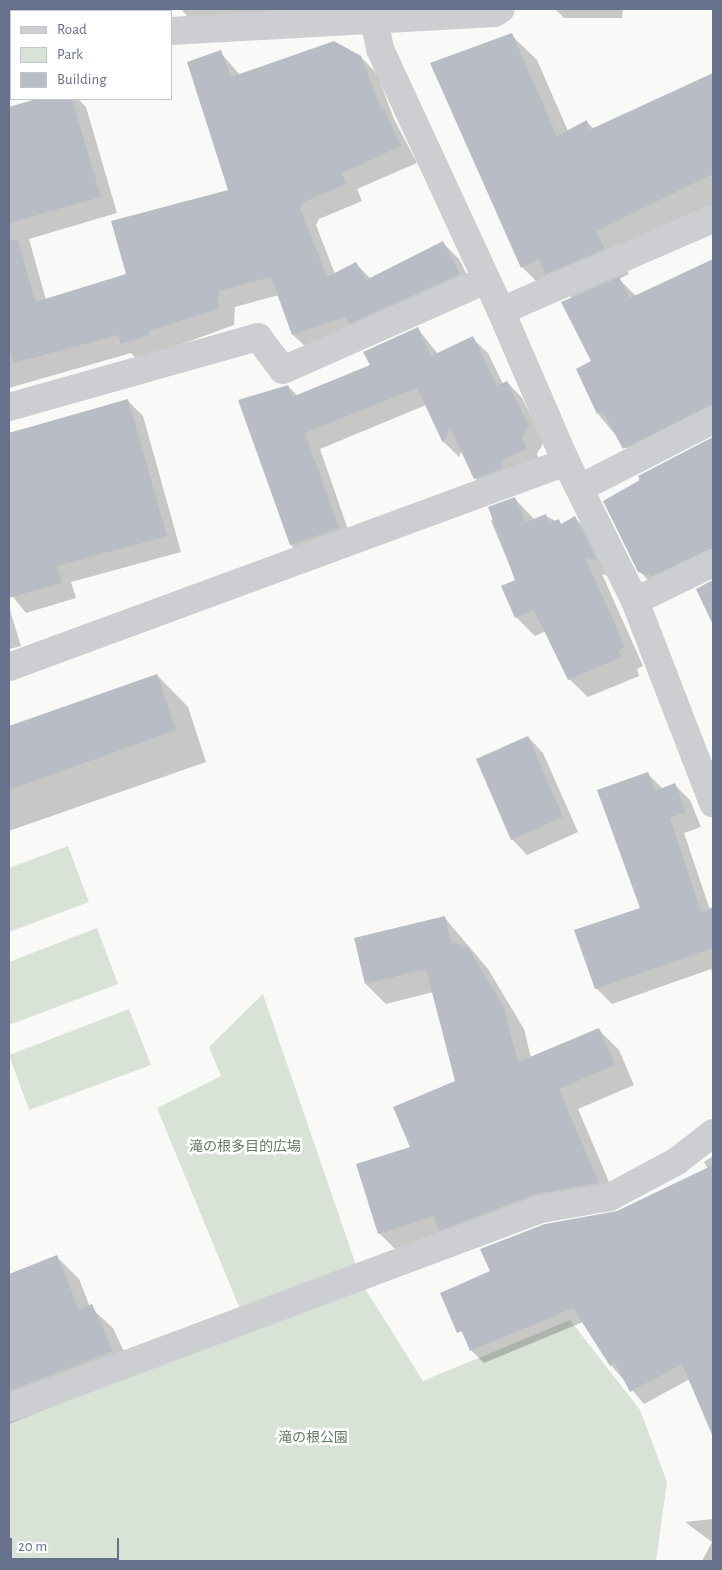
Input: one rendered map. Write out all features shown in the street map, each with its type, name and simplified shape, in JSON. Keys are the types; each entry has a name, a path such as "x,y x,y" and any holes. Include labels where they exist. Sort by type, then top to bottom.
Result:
{"street":[{"path":"172,31 311,17 374,20 495,14 501,9"},
{"path":"374,20 380,50 501,310 566,462 635,601 713,804"},
{"path":"501,310 713,219"},
{"path":"9,406 258,337 283,370 486,280"},
{"path":"580,488 713,420"},
{"path":"9,667 566,462"},
{"path":"635,601 713,563"},
{"path":"9,1408 541,1208 610,1197 677,1161 713,1133"}],"green space":[{"path":"68,846 89,902 9,932 9,868"},
{"path":"97,928 118,984 9,1025 9,962"},
{"name":"滝の根多目的広場","path":"263,994 358,1271 242,1314 157,1108 221,1076 209,1047"},
{"path":"129,1009 151,1065 29,1110 9,1055"},
{"name":"滝の根公園","path":"364,1287 423,1381 570,1320 640,1410 667,1482 656,1561 9,1561 9,1418"}],"building":[{"path":"512,33 557,136 587,120 589,130 713,73 713,174 596,231 605,249 546,274 539,259 521,268 430,63"},
{"path":"334,41 361,56 381,109 384,108 401,146 342,173 346,184 302,203 300,208 327,277 356,262 366,280 443,241 460,274 349,324 345,317 292,335 271,277 219,291 218,309 148,331 150,335 121,344 118,335 14,363 9,346 9,240 18,239 35,302 126,274 111,221 228,190 187,62 221,50 231,77"},
{"path":"33,100 72,100 101,197 9,223 9,107"},
{"path":"713,259 713,404 623,449 603,412 597,414 576,369 591,361 561,302 619,277 630,298"},
{"path":"418,327 431,356 473,336 497,386 507,381 529,426 522,438 527,449 500,461 503,468 474,479 450,428 443,443 417,388 305,433 339,528 290,545 238,400 288,385 292,397 370,365 363,352"},
{"path":"128,399 167,536 57,566 62,583 9,598 9,433"},
{"path":"713,437 713,548 652,576 638,572 603,501 640,480 638,476"},
{"path":"515,497 526,522 546,514 549,523 559,519 561,524 575,516 597,560 585,557 625,647 619,650 622,657 568,680 534,610 515,618 501,586 515,580 488,507"},
{"path":"713,580 713,625 696,589"},
{"path":"157,674 176,730 9,790 9,726"},
{"path":"528,736 563,817 511,840 476,759"},
{"path":"648,772 655,791 675,783 686,812 670,818 701,912 713,907 713,948 595,989 574,930 640,908 597,790"},
{"path":"445,916 451,942 468,947 504,1008 518,1062 599,1028 615,1065 559,1089 599,1183 536,1194 439,1231 434,1216 378,1234 356,1164 410,1147 393,1107 455,1081 426,969 365,984 354,938"},
{"path":"713,1165 713,1437 682,1364 630,1392 615,1363 610,1366 573,1308 470,1351 462,1331 457,1333 440,1293 490,1271 480,1249 545,1224 617,1211"},
{"path":"57,1255 79,1310 92,1304 113,1351 9,1391 9,1274"}]}
